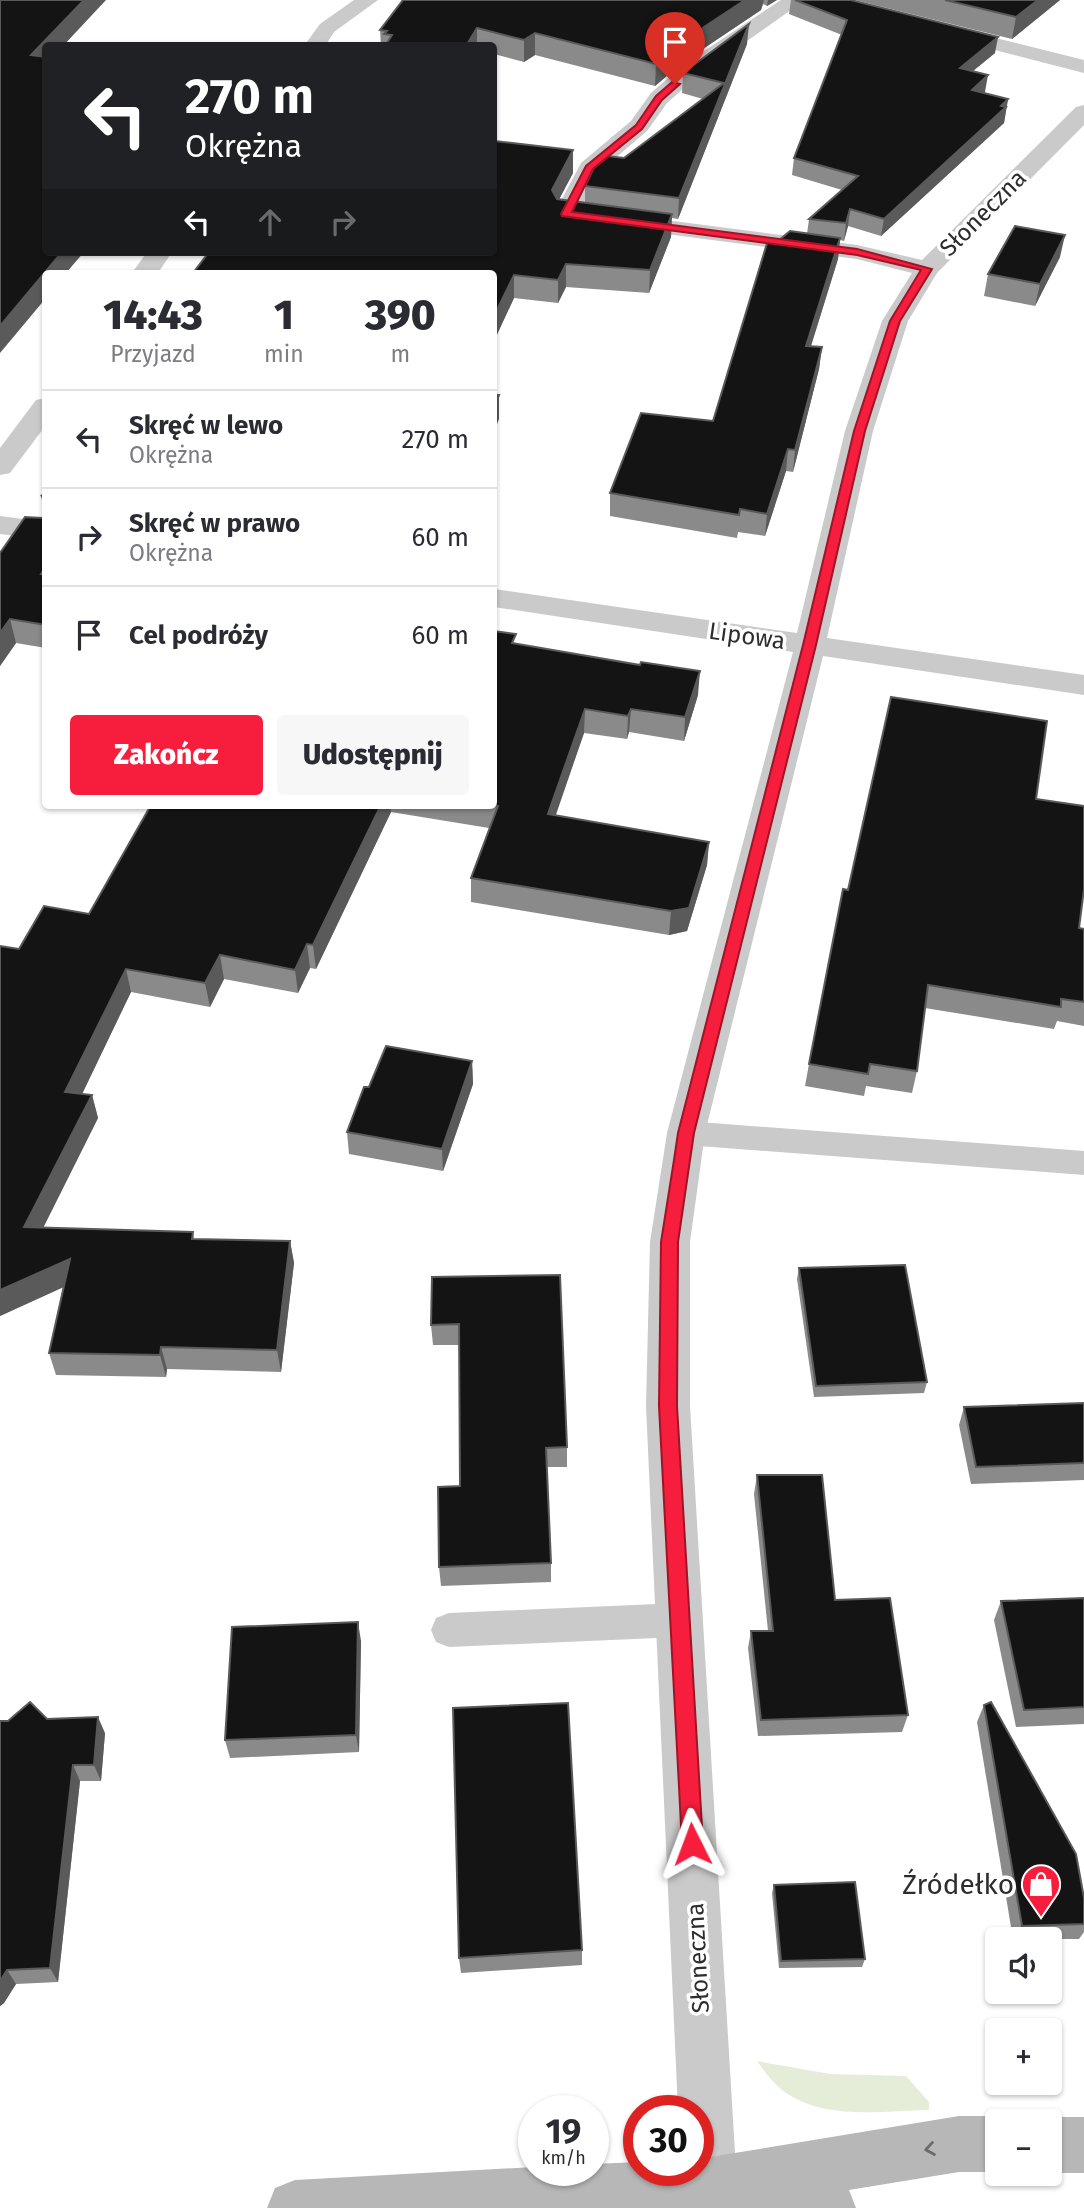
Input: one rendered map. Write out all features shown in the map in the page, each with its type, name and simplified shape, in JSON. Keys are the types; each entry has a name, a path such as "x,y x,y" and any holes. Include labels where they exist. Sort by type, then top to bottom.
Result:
{"main road":[{"path":"714,2185 959,2144 985,2144"},
{"path":"1062,2145 1084,2145"},
{"path":"295,2208 709,2186 828,2208"}],"street":[{"path":"317,42 327,28 368,0"},
{"path":"795,0 691,71 659,98 639,127 589,168 566,214 857,252 927,269"},
{"path":"925,27 1084,67"},
{"name":"Słoneczna","path":"704,2095 668,1406 670,1242 686,1133 810,645 866,410 895,321 927,269 1084,112"},
{"path":"0,467 42,411"},
{"path":"0,525 42,530"},
{"name":"Lipowa","path":"497,598 1084,685"}],"lane":[{"path":"686,1133 1084,1163"},
{"path":"449,1630 680,1620"}],"green space":[{"path":"757,2061 830,2074 906,2076 929,2102 929,2110 853,2112 815,2106 782,2090"}],"building":[{"path":"0,0 84,0 31,55 42,56 42,256 59,256 47,270 42,270 42,276 0,326"},
{"path":"403,0 745,0 683,41 656,64 535,33 524,40 477,28 468,42 388,42 392,35 384,34 387,31 380,30"},
{"path":"795,0 851,0 998,37 960,68 988,75 972,90 1008,99 1001,106 1006,107 884,219 850,209 846,223 809,219 858,176 794,158 847,20"},
{"path":"945,0 1038,0 1016,17"},
{"path":"749,24 679,198 585,186 600,155 624,158 724,83 683,73"},
{"path":"497,141 573,150 552,190 557,199 672,214 650,270 566,264 558,280 514,275 497,310 497,270 195,270 206,256 497,256"},
{"path":"1015,226 1065,235 1040,284 988,274"},
{"path":"790,231 840,238 806,346 822,347 795,450 788,449 767,514 740,509 739,515 610,493 641,413 713,421 768,240 778,241"},
{"path":"25,517 42,518 42,624 10,619 0,633 0,553"},
{"path":"497,631 516,634 512,643 640,665 641,662 700,671 685,717 631,709 628,716 585,709 548,814 709,842 689,908 671,911 471,878 498,806"},
{"path":"891,697 1047,721 1036,799 1084,806 1084,889 1079,928 1084,929 1084,1002 1061,999 1061,1007 928,985 917,1071 870,1064 868,1074 809,1064 843,889 848,890"},
{"path":"149,809 379,809 313,945 307,944 295,970 220,955 205,983 126,969 65,1092 92,1095 24,1227 193,1232 192,1239 290,1241 277,1350 161,1347 160,1355 49,1353 70,1259 0,1290 0,946 19,949 44,906 89,914"},
{"path":"386,1046 472,1061 442,1149 347,1132 364,1087 369,1087"},
{"path":"905,1265 927,1382 816,1386 799,1268"},
{"path":"560,1275 567,1447 546,1448 551,1563 439,1567 438,1487 460,1486 459,1324 431,1325 432,1277"},
{"path":"1084,1403 1084,1463 976,1467 964,1407"},
{"path":"757,1475 822,1475 835,1600 890,1598 908,1715 761,1720 751,1631 773,1631"},
{"path":"1084,1598 1084,1707 1024,1710 1001,1601"},
{"path":"358,1622 356,1735 225,1740 232,1627"},
{"path":"30,1702 47,1719 98,1717 94,1765 73,1765 50,1968 7,1970 0,1981 0,1721 8,1721"},
{"path":"991,1702 1076,1854 1084,1898 1084,1924 1022,1926 984,1705"},
{"path":"568,1703 582,1950 459,1958 453,1708"},
{"path":"855,1882 865,1959 781,1961 774,1885"}],"place":[{"name":"Źródełko","path":"1041,1918"}],"route":[{"path":"675,84 659,98 639,127 589,168 566,214 857,252 927,269 895,321 859,431 810,645 686,1133 670,1242 668,1406 692,1844"}]}
